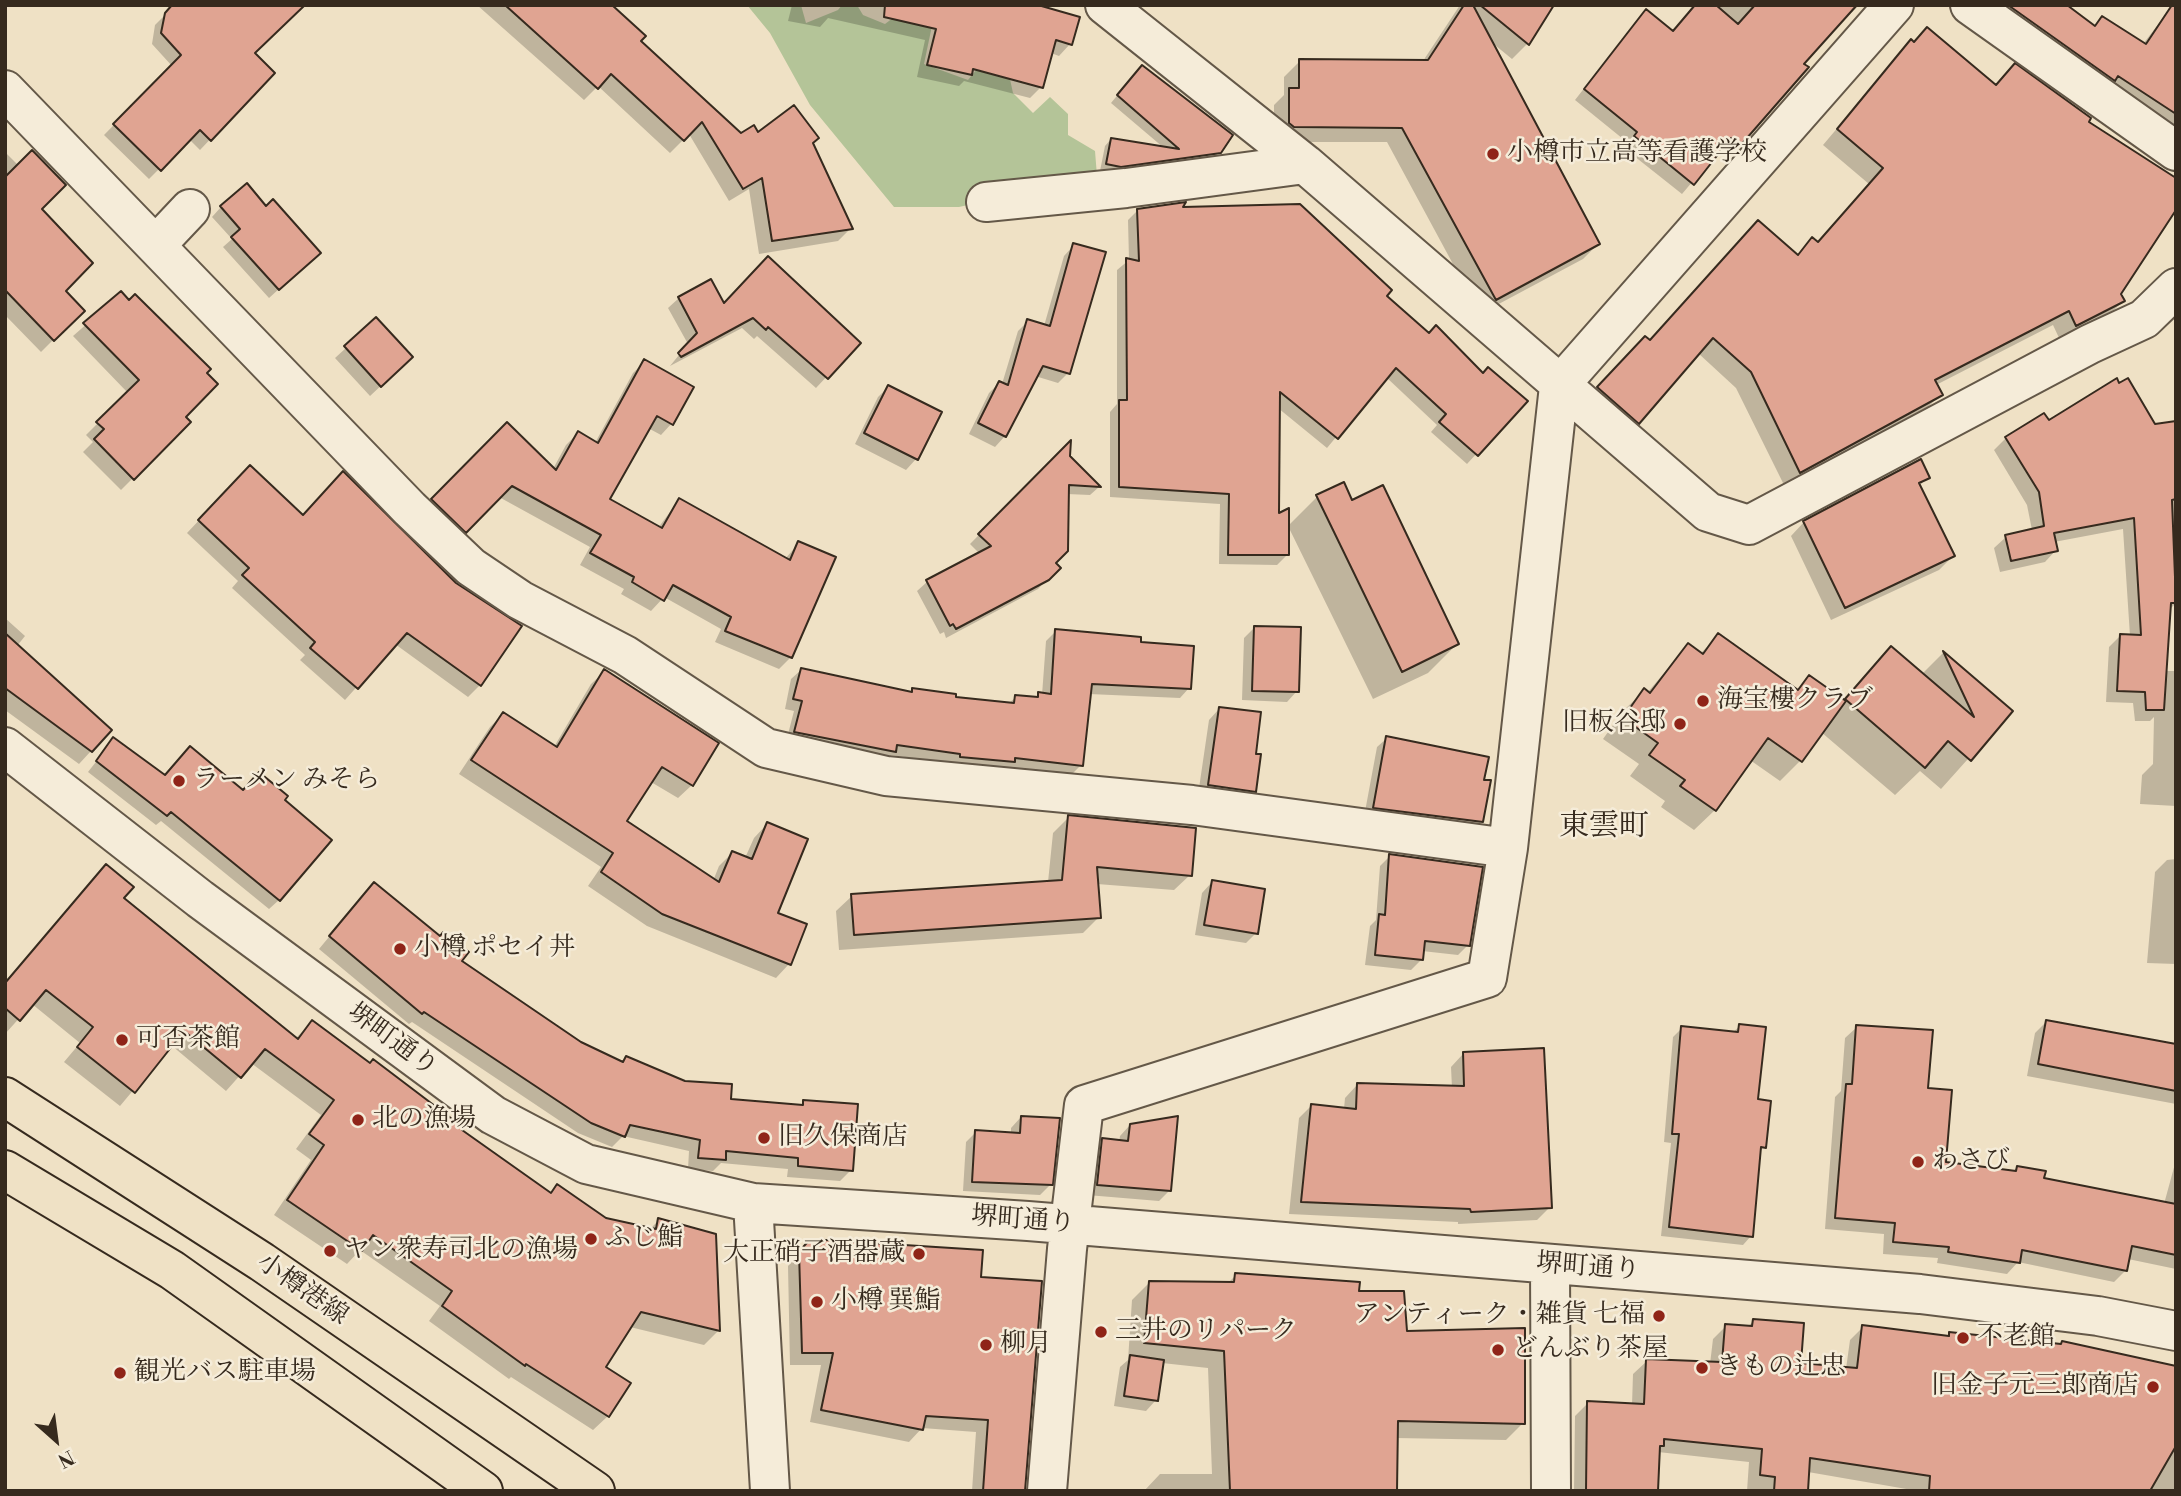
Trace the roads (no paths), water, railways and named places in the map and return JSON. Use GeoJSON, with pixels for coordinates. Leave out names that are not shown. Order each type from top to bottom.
{"type":"FeatureCollection","features":[{"type":"Feature","properties":{"kind":"main road","name":"小樽港線"},"geometry":{"type":"LineString","coordinates":[[5,1097],[262,1262],[595,1491]]}},
{"type":"Feature","properties":{"kind":"main road"},"geometry":{"type":"LineString","coordinates":[[5,1170],[172,1270],[483,1491]]}},
{"type":"Feature","properties":{"kind":"street"},"geometry":{"type":"LineString","coordinates":[[1105,5],[1306,164],[1559,386],[1638,449],[1708,512],[1749,526],[2090,344],[2144,319],[2176,288]]}},
{"type":"Feature","properties":{"kind":"street"},"geometry":{"type":"LineString","coordinates":[[1047,1491],[1070,1224],[1084,1105],[1486,978],[1508,848],[1559,386],[1894,5]]}},
{"type":"Feature","properties":{"kind":"street"},"geometry":{"type":"LineString","coordinates":[[1970,5],[2176,151]]}},
{"type":"Feature","properties":{"kind":"street"},"geometry":{"type":"LineString","coordinates":[[5,90],[157,244],[410,509],[471,567],[520,600],[625,655],[765,748],[886,776],[1192,805],[1508,848]]}},
{"type":"Feature","properties":{"kind":"street"},"geometry":{"type":"LineString","coordinates":[[986,202],[1125,188],[1306,164]]}},
{"type":"Feature","properties":{"kind":"street"},"geometry":{"type":"LineString","coordinates":[[157,244],[190,209]]}},
{"type":"Feature","properties":{"kind":"street","name":"堺町通り"},"geometry":{"type":"LineString","coordinates":[[5,747],[200,899],[493,1115],[586,1164],[753,1203],[1070,1224],[1550,1266],[1786,1282],[2003,1303],[2110,1318],[2176,1331]]}},
{"type":"Feature","properties":{"kind":"street"},"geometry":{"type":"LineString","coordinates":[[753,1203],[770,1491]]}},
{"type":"Feature","properties":{"kind":"street"},"geometry":{"type":"LineString","coordinates":[[1550,1266],[1551,1491]]}},
{"type":"Feature","properties":{"kind":"place","name":"小樽市立高等看護学校"},"geometry":{"type":"Point","coordinates":[1493,154]}},
{"type":"Feature","properties":{"kind":"place","name":"海宝樓クラブ"},"geometry":{"type":"Point","coordinates":[1703,701]}},
{"type":"Feature","properties":{"kind":"place","name":"旧板谷邸"},"geometry":{"type":"Point","coordinates":[1680,724]}},
{"type":"Feature","properties":{"kind":"place","name":"ラーメン みそら"},"geometry":{"type":"Point","coordinates":[179,781]}},
{"type":"Feature","properties":{"kind":"place","name":"小樽 ポセイ丼"},"geometry":{"type":"Point","coordinates":[400,949]}},
{"type":"Feature","properties":{"kind":"place","name":"可否茶館"},"geometry":{"type":"Point","coordinates":[122,1040]}},
{"type":"Feature","properties":{"kind":"place","name":"北の漁場"},"geometry":{"type":"Point","coordinates":[358,1120]}},
{"type":"Feature","properties":{"kind":"place","name":"旧久保商店"},"geometry":{"type":"Point","coordinates":[764,1138]}},
{"type":"Feature","properties":{"kind":"place","name":"わさび"},"geometry":{"type":"Point","coordinates":[1918,1162]}},
{"type":"Feature","properties":{"kind":"place","name":"ふじ鮨"},"geometry":{"type":"Point","coordinates":[591,1239]}},
{"type":"Feature","properties":{"kind":"place","name":"ヤン衆寿司北の漁場"},"geometry":{"type":"Point","coordinates":[330,1251]}},
{"type":"Feature","properties":{"kind":"place","name":"大正硝子酒器蔵"},"geometry":{"type":"Point","coordinates":[919,1254]}},
{"type":"Feature","properties":{"kind":"place","name":"小樽 巽鮨"},"geometry":{"type":"Point","coordinates":[817,1302]}},
{"type":"Feature","properties":{"kind":"place","name":"アンティーク・雑貨 七福"},"geometry":{"type":"Point","coordinates":[1659,1316]}},
{"type":"Feature","properties":{"kind":"place","name":"三井のリパーク"},"geometry":{"type":"Point","coordinates":[1101,1332]}},
{"type":"Feature","properties":{"kind":"place","name":"不老館"},"geometry":{"type":"Point","coordinates":[1963,1338]}},
{"type":"Feature","properties":{"kind":"place","name":"柳月"},"geometry":{"type":"Point","coordinates":[986,1345]}},
{"type":"Feature","properties":{"kind":"place","name":"どんぶり茶屋"},"geometry":{"type":"Point","coordinates":[1498,1350]}},
{"type":"Feature","properties":{"kind":"place","name":"きもの辻忠"},"geometry":{"type":"Point","coordinates":[1702,1368]}},
{"type":"Feature","properties":{"kind":"place","name":"観光バス駐車場"},"geometry":{"type":"Point","coordinates":[120,1373]}},
{"type":"Feature","properties":{"kind":"place","name":"旧金子元三郎商店"},"geometry":{"type":"Point","coordinates":[2153,1387]}},
{"type":"Feature","properties":{"kind":"district","name":"東雲町"},"geometry":{"type":"Point","coordinates":[1604,828]}}]}
